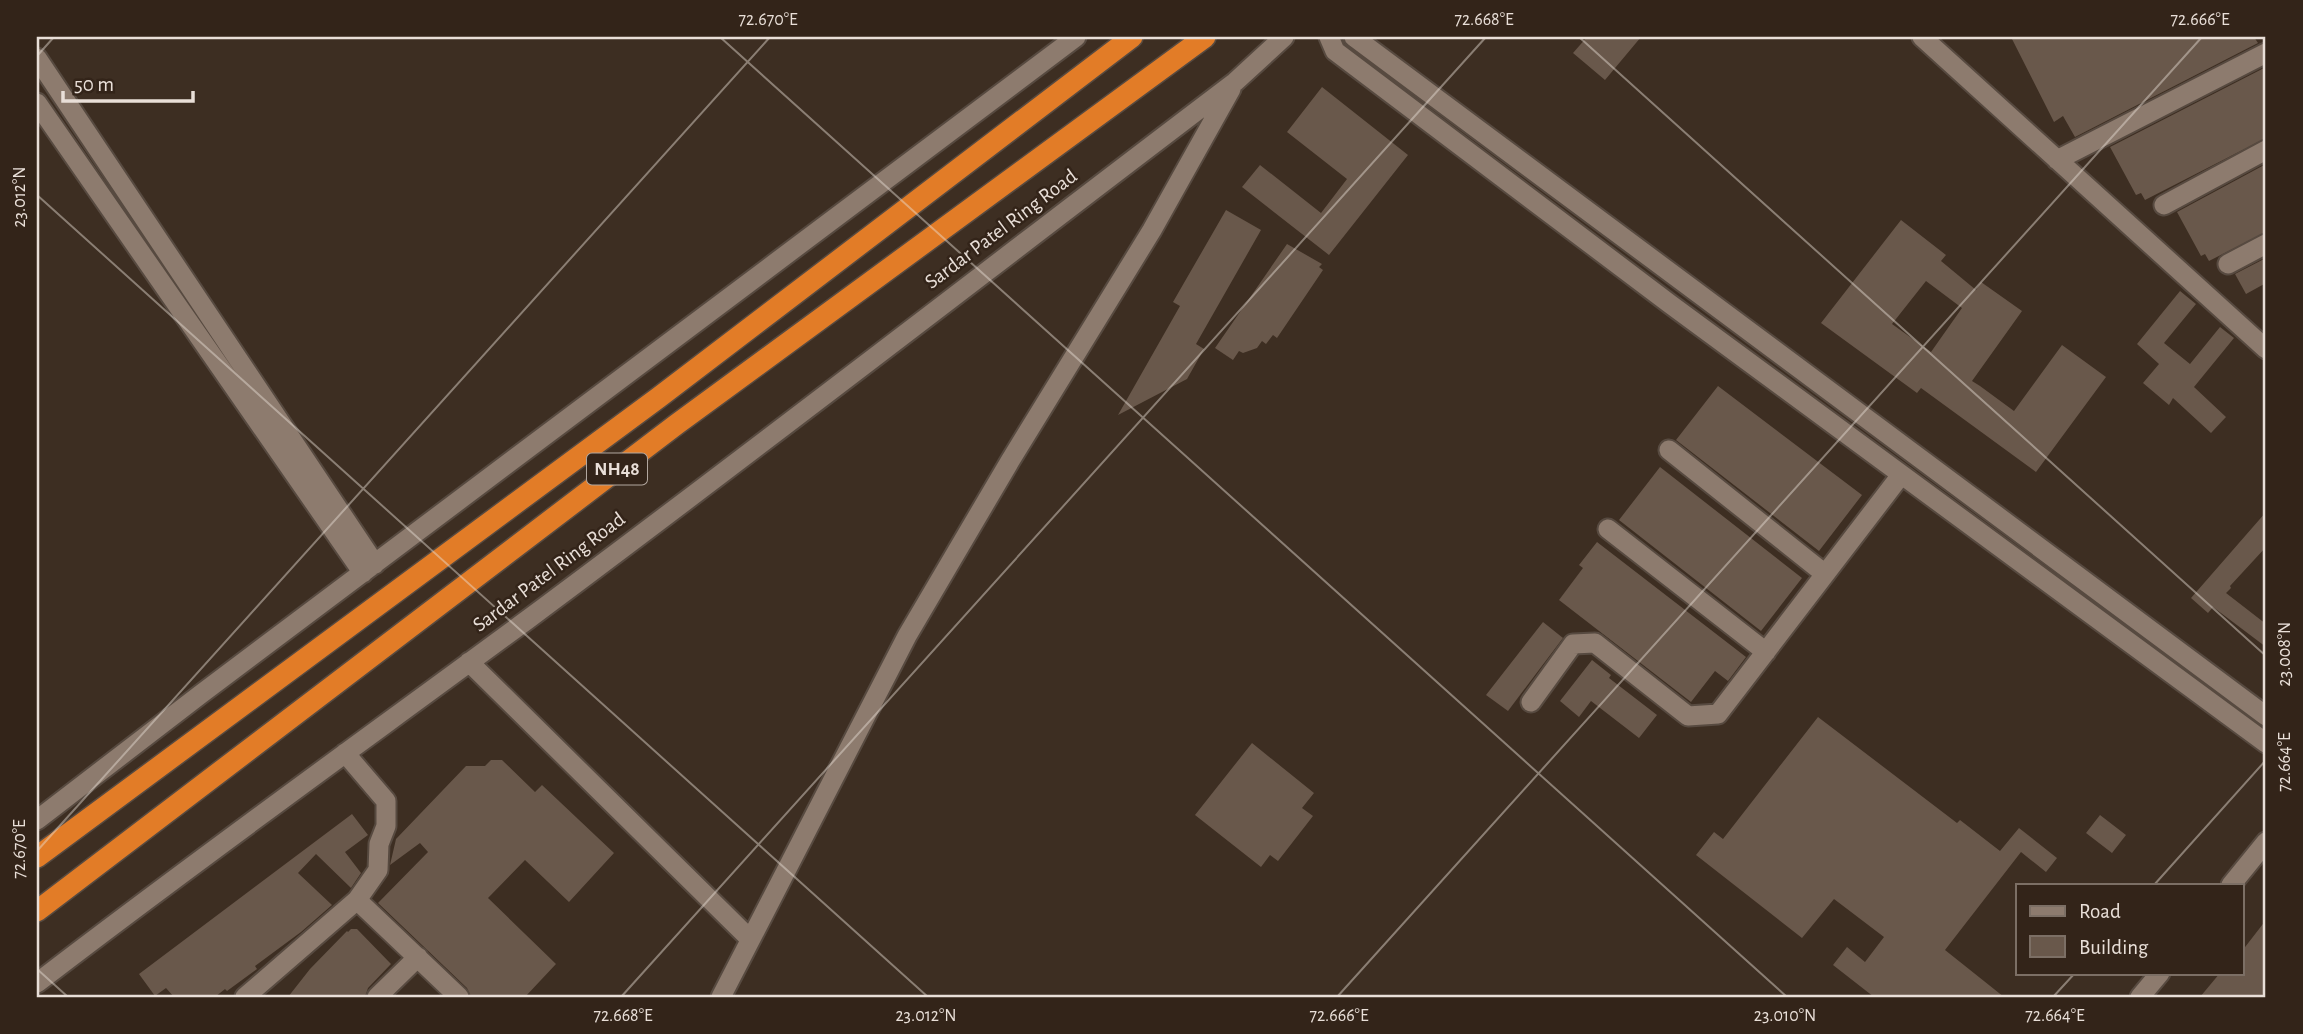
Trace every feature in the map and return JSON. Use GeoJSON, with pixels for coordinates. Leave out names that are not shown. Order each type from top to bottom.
{"type":"FeatureCollection","features":[{"type":"Feature","properties":{"kind":"highway","name":"NH48"},"geometry":{"type":"LineString","coordinates":[[37,857],[732,341],[1132,37]]}},
{"type":"Feature","properties":{"kind":"highway","name":"Sardar Patel Ring Road"},"geometry":{"type":"LineString","coordinates":[[37,911],[752,369],[1205,37]]}},
{"type":"Feature","properties":{"kind":"highway"},"geometry":{"type":"LineString","coordinates":[[732,341],[752,369]]}},
{"type":"Feature","properties":{"kind":"street"},"geometry":{"type":"LineString","coordinates":[[37,820],[1076,37]]}},
{"type":"Feature","properties":{"kind":"street","name":"Sardar Patel Ring Road"},"geometry":{"type":"LineString","coordinates":[[37,983],[162,887],[469,662],[774,433],[1234,82],[1284,37]]}},
{"type":"Feature","properties":{"kind":"street"},"geometry":{"type":"LineString","coordinates":[[1329,37],[1335,51],[1670,304],[2266,743]]}},
{"type":"Feature","properties":{"kind":"street"},"geometry":{"type":"LineString","coordinates":[[1354,37],[2266,716]]}},
{"type":"Feature","properties":{"kind":"street"},"geometry":{"type":"LineString","coordinates":[[1922,37],[2266,349]]}},
{"type":"Feature","properties":{"kind":"street"},"geometry":{"type":"LineString","coordinates":[[2057,160],[2266,53]]}},
{"type":"Feature","properties":{"kind":"street"},"geometry":{"type":"LineString","coordinates":[[37,58],[369,568]]}},
{"type":"Feature","properties":{"kind":"street"},"geometry":{"type":"LineString","coordinates":[[721,997],[907,636],[1010,461],[1152,230],[1234,82]]}},
{"type":"Feature","properties":{"kind":"street"},"geometry":{"type":"LineString","coordinates":[[37,103],[369,568]]}},
{"type":"Feature","properties":{"kind":"street"},"geometry":{"type":"LineString","coordinates":[[2164,205],[2266,150]]}},
{"type":"Feature","properties":{"kind":"street"},"geometry":{"type":"LineString","coordinates":[[2228,264],[2266,244]]}},
{"type":"Feature","properties":{"kind":"street"},"geometry":{"type":"LineString","coordinates":[[1870,452],[1884,431]]}},
{"type":"Feature","properties":{"kind":"street"},"geometry":{"type":"LineString","coordinates":[[1669,450],[1825,574]]}},
{"type":"Feature","properties":{"kind":"street"},"geometry":{"type":"LineString","coordinates":[[1531,702],[1573,643],[1595,643],[1688,716],[1718,714],[1901,475]]}},
{"type":"Feature","properties":{"kind":"street"},"geometry":{"type":"LineString","coordinates":[[1608,528],[1766,652]]}},
{"type":"Feature","properties":{"kind":"street"},"geometry":{"type":"LineString","coordinates":[[469,662],[750,939]]}},
{"type":"Feature","properties":{"kind":"street"},"geometry":{"type":"LineString","coordinates":[[245,997],[357,900],[378,870],[379,844],[386,826],[386,801],[345,753]]}},
{"type":"Feature","properties":{"kind":"street"},"geometry":{"type":"LineString","coordinates":[[2232,884],[2266,842]]}},
{"type":"Feature","properties":{"kind":"street"},"geometry":{"type":"LineString","coordinates":[[357,900],[459,997]]}},
{"type":"Feature","properties":{"kind":"street"},"geometry":{"type":"LineString","coordinates":[[377,997],[418,957]]}},
{"type":"Feature","properties":{"kind":"street"},"geometry":{"type":"LineString","coordinates":[[2140,997],[2159,974]]}},
{"type":"Feature","properties":{"kind":"building"},"geometry":{"type":"Polygon","coordinates":[[[1587,37],[1641,37],[1605,80],[1573,53],[1587,37]]]}},
{"type":"Feature","properties":{"kind":"building"},"geometry":{"type":"Polygon","coordinates":[[[2011,37],[2254,37],[2258,43],[2075,137],[2063,116],[2054,122],[2011,37]]]}},
{"type":"Feature","properties":{"kind":"building"},"geometry":{"type":"Polygon","coordinates":[[[2266,67],[2266,138],[2145,200],[2141,193],[2136,195],[2110,147],[2266,67]]]}},
{"type":"Feature","properties":{"kind":"building"},"geometry":{"type":"Polygon","coordinates":[[[1322,87],[1408,155],[1329,255],[1242,187],[1260,165],[1321,213],[1347,179],[1287,132],[1322,87]]]}},
{"type":"Feature","properties":{"kind":"building"},"geometry":{"type":"Polygon","coordinates":[[[2266,164],[2266,232],[2209,261],[2205,254],[2201,256],[2177,212],[2266,164]]]}},
{"type":"Feature","properties":{"kind":"building"},"geometry":{"type":"Polygon","coordinates":[[[1226,210],[1261,230],[1196,344],[1204,349],[1187,379],[1118,415],[1180,306],[1173,302],[1226,210]]]}},
{"type":"Feature","properties":{"kind":"building"},"geometry":{"type":"Polygon","coordinates":[[[1901,220],[1946,255],[1941,261],[1976,290],[1981,282],[2022,311],[1972,381],[2014,411],[2062,345],[2106,377],[2036,472],[1921,388],[1917,393],[1821,323],[1901,220]],[[1926,281],[1892,324],[1931,352],[1962,308],[1926,281]]]}},
{"type":"Feature","properties":{"kind":"building"},"geometry":{"type":"Polygon","coordinates":[[[1287,244],[1322,264],[1319,267],[1323,270],[1277,338],[1273,335],[1266,344],[1262,341],[1257,348],[1243,353],[1239,351],[1233,360],[1215,348],[1287,244]]]}},
{"type":"Feature","properties":{"kind":"building"},"geometry":{"type":"Polygon","coordinates":[[[2266,258],[2266,283],[2246,294],[2235,274],[2266,258]]]}},
{"type":"Feature","properties":{"kind":"building"},"geometry":{"type":"Polygon","coordinates":[[[2180,291],[2196,304],[2164,343],[2190,364],[2220,327],[2234,338],[2194,387],[2226,417],[2211,433],[2173,398],[2169,405],[2143,383],[2159,364],[2137,344],[2180,291]]]}},
{"type":"Feature","properties":{"kind":"building"},"geometry":{"type":"Polygon","coordinates":[[[1718,386],[1862,495],[1819,551],[1676,440],[1718,386]]]}},
{"type":"Feature","properties":{"kind":"building"},"geometry":{"type":"Polygon","coordinates":[[[1660,467],[1802,578],[1761,631],[1619,520],[1660,467]]]}},
{"type":"Feature","properties":{"kind":"building"},"geometry":{"type":"Polygon","coordinates":[[[2266,512],[2266,547],[2226,593],[2266,624],[2266,647],[2213,607],[2208,613],[2191,598],[2266,512]]]}},
{"type":"Feature","properties":{"kind":"building"},"geometry":{"type":"Polygon","coordinates":[[[1597,542],[1746,657],[1728,681],[1715,671],[1691,702],[1559,600],[1583,568],[1579,565],[1597,542]]]}},
{"type":"Feature","properties":{"kind":"building"},"geometry":{"type":"Polygon","coordinates":[[[1543,622],[1563,638],[1508,711],[1486,695],[1543,622]]]}},
{"type":"Feature","properties":{"kind":"building"},"geometry":{"type":"Polygon","coordinates":[[[1592,660],[1611,675],[1609,678],[1657,715],[1639,738],[1591,701],[1579,717],[1560,701],[1592,660]]]}},
{"type":"Feature","properties":{"kind":"building"},"geometry":{"type":"Polygon","coordinates":[[[1818,717],[1957,823],[1960,820],[2000,851],[2019,828],[2057,858],[2046,872],[2021,852],[1945,950],[2004,997],[1874,997],[1833,965],[1847,947],[1865,962],[1884,937],[1834,899],[1802,938],[1696,855],[1714,832],[1723,839],[1818,717]]]}},
{"type":"Feature","properties":{"kind":"building"},"geometry":{"type":"Polygon","coordinates":[[[1252,743],[1314,793],[1302,808],[1313,816],[1278,861],[1270,855],[1261,867],[1195,815],[1252,743]]]}},
{"type":"Feature","properties":{"kind":"building"},"geometry":{"type":"Polygon","coordinates":[[[491,760],[502,760],[535,792],[542,785],[614,853],[569,902],[525,860],[488,898],[556,964],[525,997],[471,997],[467,988],[378,903],[428,852],[420,843],[390,865],[396,839],[466,766],[485,766],[491,760]]]}},
{"type":"Feature","properties":{"kind":"building"},"geometry":{"type":"Polygon","coordinates":[[[352,814],[368,835],[345,852],[361,873],[351,888],[316,854],[298,873],[332,905],[227,991],[225,989],[215,997],[174,997],[166,988],[155,996],[139,974],[352,814]]]}},
{"type":"Feature","properties":{"kind":"building"},"geometry":{"type":"Polygon","coordinates":[[[2100,815],[2126,835],[2112,853],[2086,833],[2100,815]]]}},
{"type":"Feature","properties":{"kind":"building"},"geometry":{"type":"Polygon","coordinates":[[[2266,920],[2266,991],[2261,997],[2200,997],[2219,974],[2244,974],[2244,948],[2266,920]]]}},
{"type":"Feature","properties":{"kind":"building"},"geometry":{"type":"Polygon","coordinates":[[[351,929],[357,929],[391,964],[368,988],[365,997],[288,997],[310,969],[351,929]]]}}]}
